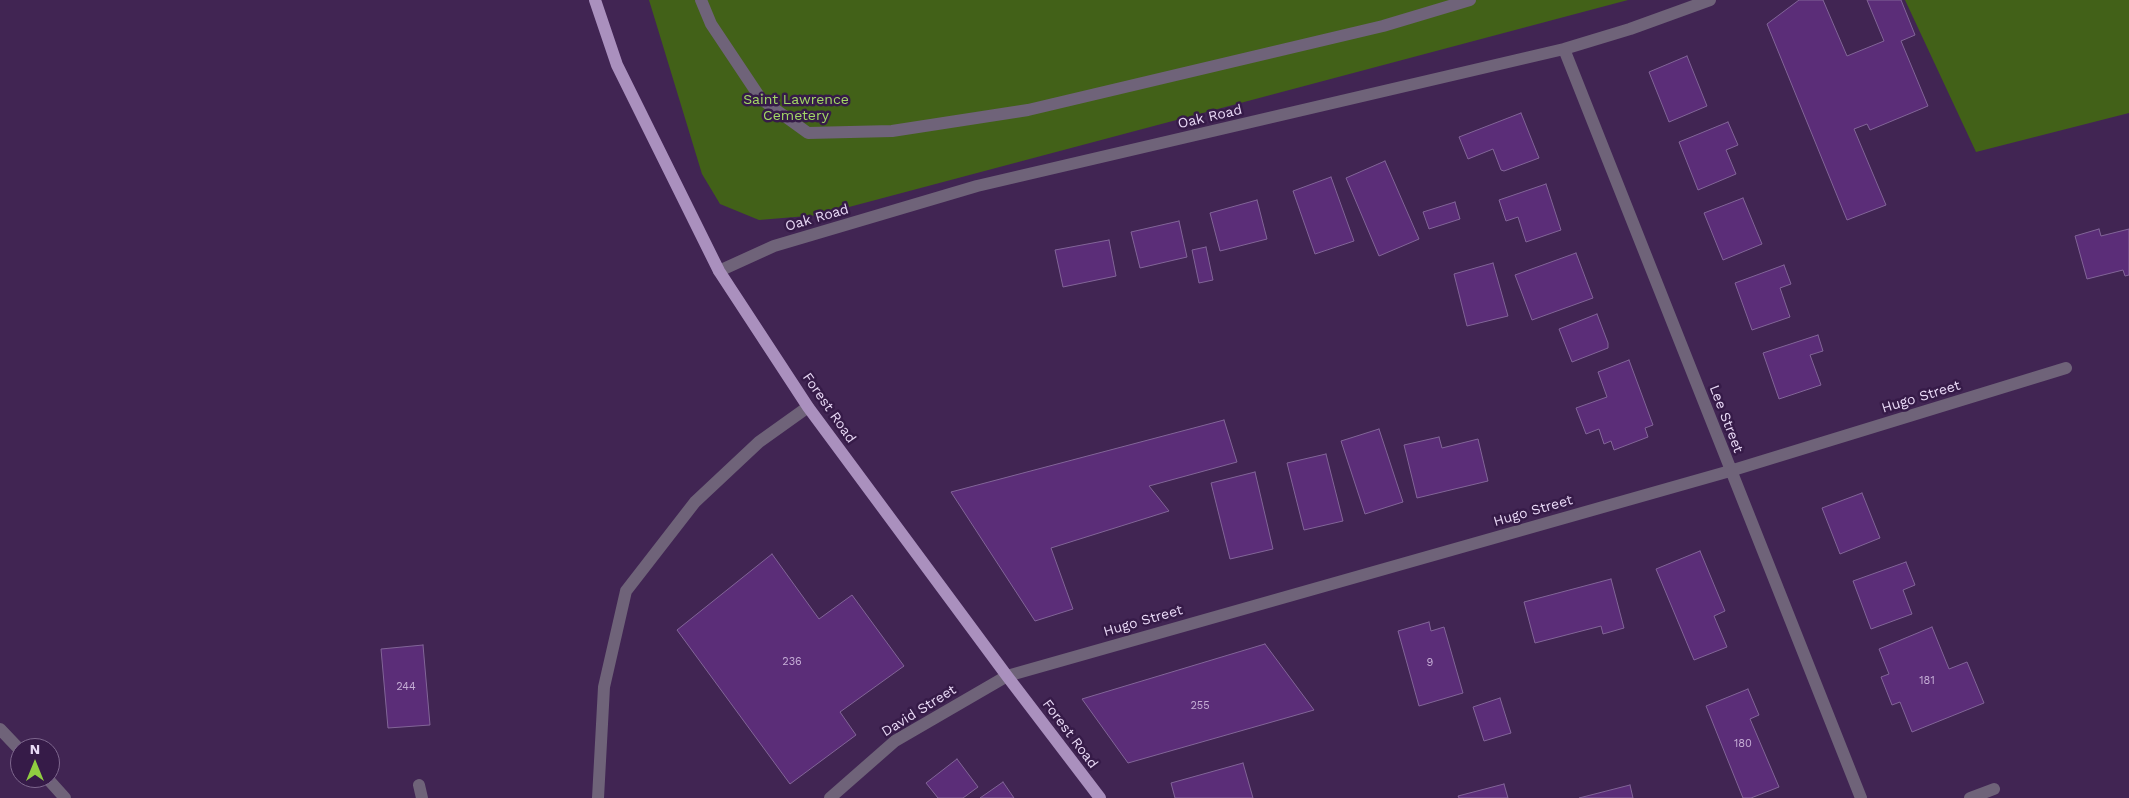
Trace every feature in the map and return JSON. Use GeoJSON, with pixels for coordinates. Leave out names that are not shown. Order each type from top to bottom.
{"type":"FeatureCollection","features":[{"type":"Feature","properties":{"kind":"main road","name":"Forest Road"},"geometry":{"type":"LineString","coordinates":[[595,0],[617,66],[719,271],[808,407],[1006,676],[1100,798]]}},
{"type":"Feature","properties":{"kind":"street"},"geometry":{"type":"LineString","coordinates":[[701,0],[711,24],[761,99],[808,133],[892,131],[1028,110],[1383,26],[1470,0]]}},
{"type":"Feature","properties":{"kind":"street","name":"Oak Road"},"geometry":{"type":"LineString","coordinates":[[719,271],[774,246],[977,186],[1564,49],[1630,29],[1710,0]]}},
{"type":"Feature","properties":{"kind":"street","name":"Lee Street"},"geometry":{"type":"LineString","coordinates":[[1564,49],[1861,798]]}},
{"type":"Feature","properties":{"kind":"street","name":"Hugo Street"},"geometry":{"type":"LineString","coordinates":[[1006,676],[1730,471],[2066,368]]}},
{"type":"Feature","properties":{"kind":"street"},"geometry":{"type":"LineString","coordinates":[[598,798],[604,687],[626,591],[695,502],[759,442],[808,407]]}},
{"type":"Feature","properties":{"kind":"street","name":"David Street"},"geometry":{"type":"LineString","coordinates":[[830,798],[894,741],[1006,676]]}},
{"type":"Feature","properties":{"kind":"street"},"geometry":{"type":"LineString","coordinates":[[0,729],[10,740]]}},
{"type":"Feature","properties":{"kind":"street"},"geometry":{"type":"LineString","coordinates":[[56,788],[65,798]]}},
{"type":"Feature","properties":{"kind":"street"},"geometry":{"type":"LineString","coordinates":[[1970,798],[1994,790]]}},
{"type":"Feature","properties":{"kind":"green space","name":"Saint Lawrence Cemetery"},"geometry":{"type":"Polygon","coordinates":[[[649,0],[1628,0],[819,215],[759,220],[720,204],[702,174],[649,0]]]}},
{"type":"Feature","properties":{"kind":"green space"},"geometry":{"type":"Polygon","coordinates":[[[1905,0],[2129,0],[2129,113],[1976,152],[1905,0]]]}},
{"type":"Feature","properties":{"kind":"building"},"geometry":{"type":"Polygon","coordinates":[[[1799,0],[1823,0],[1847,56],[1884,41],[1867,0],[1901,0],[1915,35],[1901,41],[1928,106],[1870,130],[1867,124],[1854,129],[1886,205],[1847,220],[1767,24],[1799,0]]]}},
{"type":"Feature","properties":{"kind":"building"},"geometry":{"type":"Polygon","coordinates":[[[1687,56],[1707,106],[1669,122],[1649,72],[1687,56]]]}},
{"type":"Feature","properties":{"kind":"building"},"geometry":{"type":"Polygon","coordinates":[[[1521,113],[1539,158],[1504,171],[1501,170],[1493,149],[1468,159],[1459,137],[1521,113]]]}},
{"type":"Feature","properties":{"kind":"building"},"geometry":{"type":"Polygon","coordinates":[[[1728,122],[1738,145],[1726,150],[1736,174],[1698,190],[1679,142],[1728,122]]]}},
{"type":"Feature","properties":{"kind":"building"},"geometry":{"type":"Polygon","coordinates":[[[1385,161],[1419,239],[1379,256],[1346,178],[1385,161]]]}},
{"type":"Feature","properties":{"kind":"building"},"geometry":{"type":"Polygon","coordinates":[[[1331,177],[1354,241],[1315,254],[1293,191],[1331,177]]]}},
{"type":"Feature","properties":{"kind":"building"},"geometry":{"type":"Polygon","coordinates":[[[1546,184],[1561,230],[1526,242],[1518,217],[1506,221],[1499,200],[1546,184]]]}},
{"type":"Feature","properties":{"kind":"building"},"geometry":{"type":"Polygon","coordinates":[[[1743,198],[1762,244],[1723,260],[1704,213],[1743,198]]]}},
{"type":"Feature","properties":{"kind":"building"},"geometry":{"type":"Polygon","coordinates":[[[1257,200],[1267,239],[1220,251],[1210,213],[1257,200]]]}},
{"type":"Feature","properties":{"kind":"building"},"geometry":{"type":"Polygon","coordinates":[[[1455,202],[1460,219],[1429,229],[1423,212],[1455,202]]]}},
{"type":"Feature","properties":{"kind":"building"},"geometry":{"type":"Polygon","coordinates":[[[1179,221],[1187,257],[1140,268],[1131,232],[1179,221]]]}},
{"type":"Feature","properties":{"kind":"building"},"geometry":{"type":"Polygon","coordinates":[[[2099,229],[2101,236],[2129,229],[2129,275],[2125,276],[2123,270],[2087,279],[2075,236],[2099,229]]]}},
{"type":"Feature","properties":{"kind":"building"},"geometry":{"type":"Polygon","coordinates":[[[1109,240],[1116,276],[1063,287],[1055,250],[1109,240]]]}},
{"type":"Feature","properties":{"kind":"building"},"geometry":{"type":"Polygon","coordinates":[[[1206,247],[1213,280],[1199,283],[1192,250],[1206,247]]]}},
{"type":"Feature","properties":{"kind":"building"},"geometry":{"type":"Polygon","coordinates":[[[1576,253],[1593,298],[1532,320],[1515,275],[1576,253]]]}},
{"type":"Feature","properties":{"kind":"building"},"geometry":{"type":"Polygon","coordinates":[[[1493,263],[1508,316],[1467,326],[1454,274],[1493,263]]]}},
{"type":"Feature","properties":{"kind":"building"},"geometry":{"type":"Polygon","coordinates":[[[1784,265],[1791,284],[1780,288],[1790,317],[1752,330],[1735,283],[1784,265]]]}},
{"type":"Feature","properties":{"kind":"building"},"geometry":{"type":"Polygon","coordinates":[[[1597,314],[1608,343],[1608,348],[1572,362],[1559,329],[1597,314]]]}},
{"type":"Feature","properties":{"kind":"building"},"geometry":{"type":"Polygon","coordinates":[[[1818,335],[1823,351],[1810,355],[1821,385],[1779,399],[1763,353],[1818,335]]]}},
{"type":"Feature","properties":{"kind":"building"},"geometry":{"type":"Polygon","coordinates":[[[1629,360],[1653,425],[1645,428],[1648,437],[1614,450],[1611,441],[1604,444],[1599,429],[1586,434],[1576,408],[1607,397],[1598,372],[1629,360]]]}},
{"type":"Feature","properties":{"kind":"building"},"geometry":{"type":"Polygon","coordinates":[[[1224,420],[1237,462],[1149,486],[1169,511],[1051,548],[1073,609],[1035,621],[951,492],[1224,420]]]}},
{"type":"Feature","properties":{"kind":"building"},"geometry":{"type":"Polygon","coordinates":[[[1379,429],[1403,502],[1365,514],[1341,441],[1379,429]]]}},
{"type":"Feature","properties":{"kind":"building"},"geometry":{"type":"Polygon","coordinates":[[[1439,437],[1442,448],[1478,439],[1488,481],[1417,498],[1404,445],[1439,437]]]}},
{"type":"Feature","properties":{"kind":"building"},"geometry":{"type":"Polygon","coordinates":[[[1326,454],[1343,521],[1304,530],[1287,463],[1326,454]]]}},
{"type":"Feature","properties":{"kind":"building"},"geometry":{"type":"Polygon","coordinates":[[[1255,472],[1273,549],[1230,559],[1211,483],[1255,472]]]}},
{"type":"Feature","properties":{"kind":"building"},"geometry":{"type":"Polygon","coordinates":[[[1862,493],[1880,538],[1840,554],[1822,508],[1862,493]]]}},
{"type":"Feature","properties":{"kind":"building"},"geometry":{"type":"Polygon","coordinates":[[[1700,551],[1725,611],[1714,616],[1727,647],[1694,660],[1656,569],[1700,551]]]}},
{"type":"Feature","properties":{"kind":"building"},"geometry":{"type":"Polygon","coordinates":[[[772,554],[819,619],[852,595],[904,666],[840,712],[856,735],[790,784],[677,630],[772,554]]]}},
{"type":"Feature","properties":{"kind":"building"},"geometry":{"type":"Polygon","coordinates":[[[1906,562],[1915,585],[1903,590],[1912,614],[1871,629],[1853,581],[1906,562]]]}},
{"type":"Feature","properties":{"kind":"building"},"geometry":{"type":"Polygon","coordinates":[[[1611,579],[1624,628],[1603,634],[1601,626],[1535,643],[1524,602],[1611,579]]]}},
{"type":"Feature","properties":{"kind":"building"},"geometry":{"type":"Polygon","coordinates":[[[1429,622],[1431,631],[1444,627],[1463,693],[1419,706],[1398,631],[1429,622]]]}},
{"type":"Feature","properties":{"kind":"building"},"geometry":{"type":"Polygon","coordinates":[[[1932,627],[1949,669],[1967,662],[1984,703],[1912,732],[1900,702],[1892,705],[1881,677],[1889,674],[1879,649],[1932,627]]]}},
{"type":"Feature","properties":{"kind":"building"},"geometry":{"type":"Polygon","coordinates":[[[1265,644],[1314,710],[1128,763],[1082,699],[1265,644]]]}},
{"type":"Feature","properties":{"kind":"building"},"geometry":{"type":"Polygon","coordinates":[[[423,645],[430,725],[388,728],[381,649],[423,645]]]}},
{"type":"Feature","properties":{"kind":"building"},"geometry":{"type":"Polygon","coordinates":[[[1748,689],[1759,715],[1750,719],[1779,787],[1751,798],[1743,798],[1706,706],[1748,689]]]}},
{"type":"Feature","properties":{"kind":"building"},"geometry":{"type":"Polygon","coordinates":[[[1500,698],[1511,733],[1484,741],[1473,707],[1500,698]]]}},
{"type":"Feature","properties":{"kind":"building"},"geometry":{"type":"Polygon","coordinates":[[[957,759],[978,787],[963,798],[938,798],[926,783],[957,759]]]}},
{"type":"Feature","properties":{"kind":"building"},"geometry":{"type":"Polygon","coordinates":[[[1243,763],[1253,798],[1175,798],[1171,783],[1243,763]]]}},
{"type":"Feature","properties":{"kind":"building"},"geometry":{"type":"Polygon","coordinates":[[[1003,782],[1014,798],[980,798],[1003,782]]]}},
{"type":"Feature","properties":{"kind":"building"},"geometry":{"type":"Polygon","coordinates":[[[1504,784],[1508,798],[1459,798],[1458,796],[1504,784]]]}},
{"type":"Feature","properties":{"kind":"building"},"geometry":{"type":"Polygon","coordinates":[[[1630,785],[1633,798],[1579,798],[1630,785]]]}}]}
